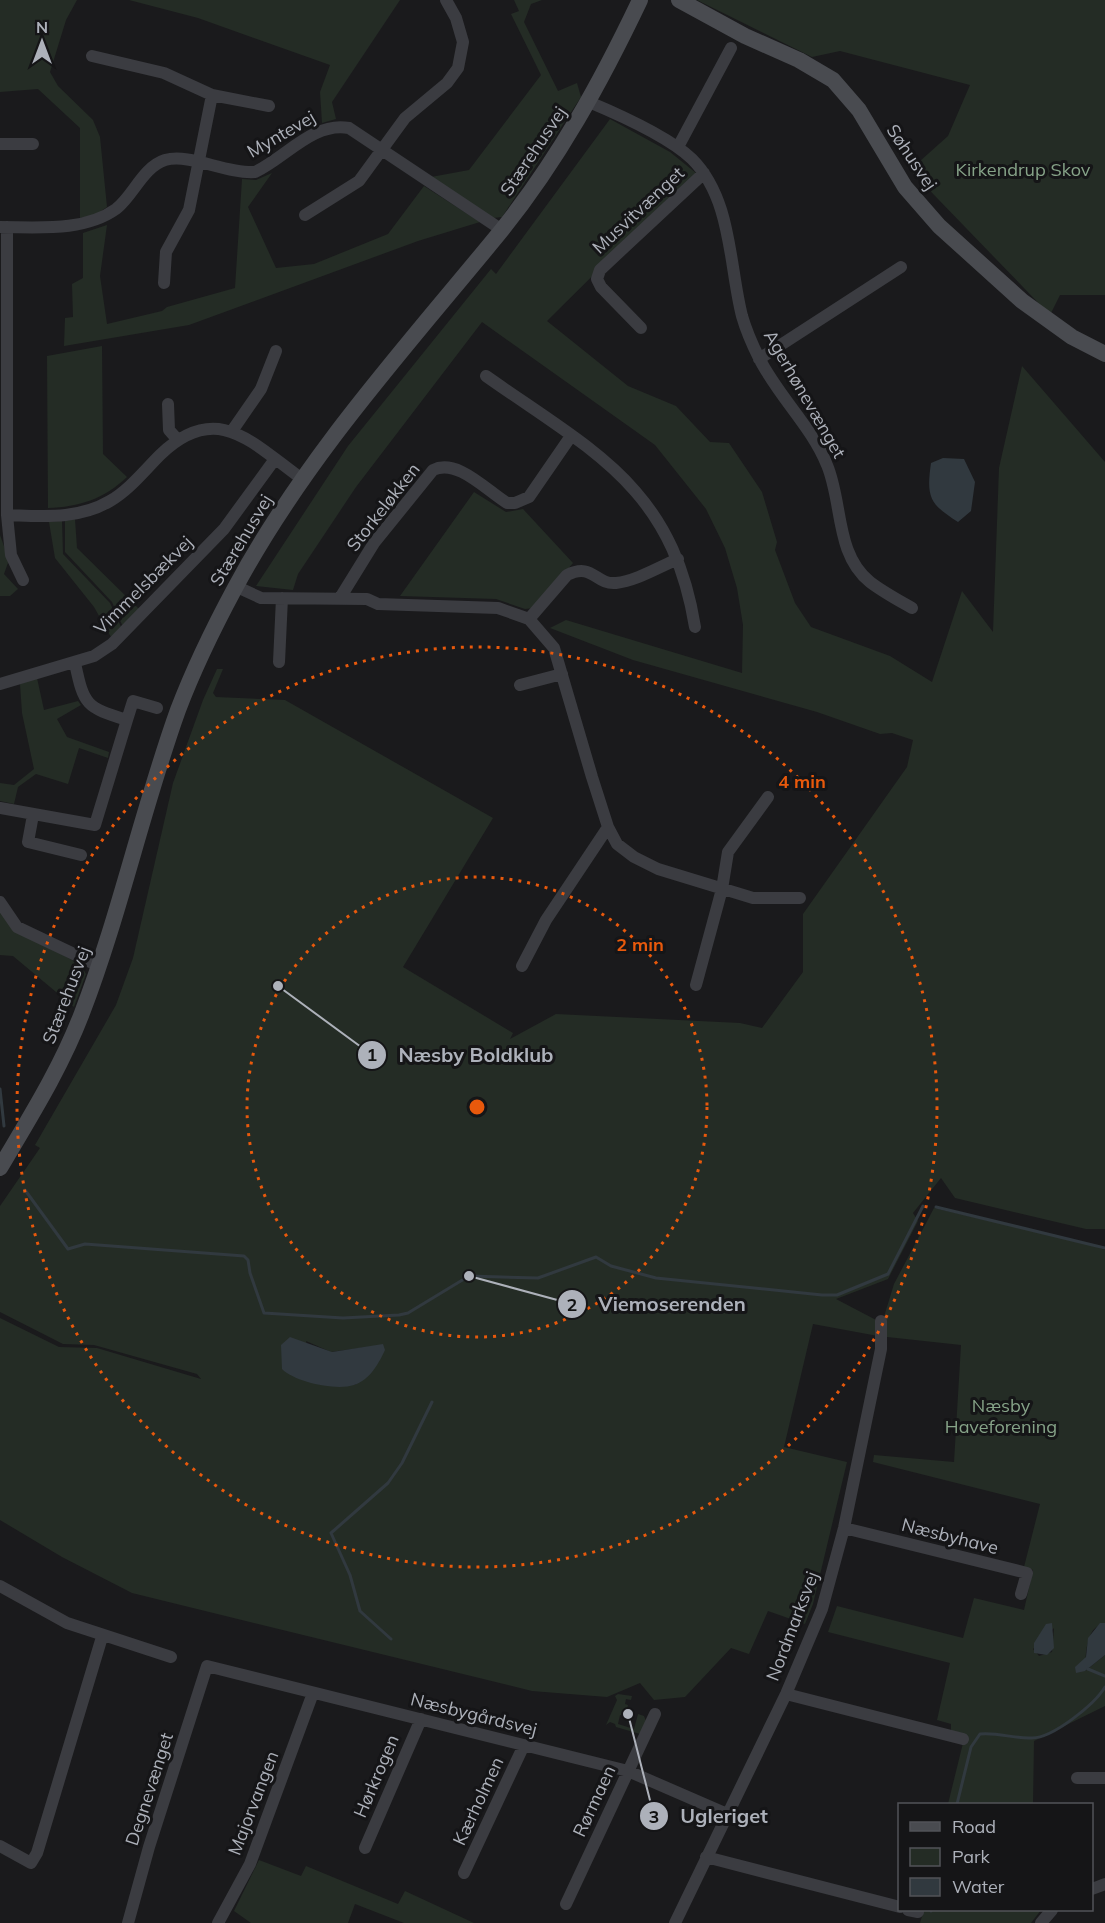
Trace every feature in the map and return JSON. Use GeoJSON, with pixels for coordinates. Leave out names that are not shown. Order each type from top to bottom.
{"type":"FeatureCollection","features":[{"type":"Feature","properties":{"kind":"street"},"geometry":{"type":"LineString","coordinates":[[305,215],[359,181],[405,118],[447,83],[458,68],[463,42],[456,18],[446,0]]}},
{"type":"Feature","properties":{"kind":"street","name":"Stærehusvej"},"geometry":{"type":"LineString","coordinates":[[0,1168],[45,1092],[69,1045],[99,966],[179,708],[208,639],[236,586],[302,479],[417,330],[502,230],[563,144],[589,102],[640,0]]}},
{"type":"Feature","properties":{"kind":"street","name":"Søhusvej"},"geometry":{"type":"LineString","coordinates":[[679,0],[745,36],[799,60],[833,80],[859,110],[905,187],[939,226],[1022,301],[1067,333],[1105,354]]}},
{"type":"Feature","properties":{"kind":"street"},"geometry":{"type":"LineString","coordinates":[[678,147],[731,48]]}},
{"type":"Feature","properties":{"kind":"street"},"geometry":{"type":"LineString","coordinates":[[92,56],[164,74],[212,95],[269,106]]}},
{"type":"Feature","properties":{"kind":"street"},"geometry":{"type":"LineString","coordinates":[[164,283],[166,252],[189,210],[212,95]]}},
{"type":"Feature","properties":{"kind":"street","name":"Agerhønevænget"},"geometry":{"type":"LineString","coordinates":[[589,102],[678,147],[704,173],[722,213],[742,318],[759,359],[825,459],[835,484],[847,550],[856,568],[869,582],[912,608]]}},
{"type":"Feature","properties":{"kind":"street","name":"Myntevej"},"geometry":{"type":"LineString","coordinates":[[3,227],[80,225],[95,220],[117,208],[150,170],[162,161],[176,159],[242,173],[255,172],[323,129],[338,125],[349,128],[502,230]]}},
{"type":"Feature","properties":{"kind":"street"},"geometry":{"type":"LineString","coordinates":[[0,144],[33,144]]}},
{"type":"Feature","properties":{"kind":"street","name":"Musvitvænget"},"geometry":{"type":"LineString","coordinates":[[641,328],[601,287],[597,279],[600,270],[704,173]]}},
{"type":"Feature","properties":{"kind":"street"},"geometry":{"type":"LineString","coordinates":[[3,227],[6,515],[11,555],[23,580]]}},
{"type":"Feature","properties":{"kind":"street"},"geometry":{"type":"LineString","coordinates":[[759,359],[901,267]]}},
{"type":"Feature","properties":{"kind":"street"},"geometry":{"type":"LineString","coordinates":[[232,431],[261,389],[276,351]]}},
{"type":"Feature","properties":{"kind":"street"},"geometry":{"type":"LineString","coordinates":[[486,376],[571,436],[625,478],[657,520],[678,559],[695,627]]}},
{"type":"Feature","properties":{"kind":"street"},"geometry":{"type":"LineString","coordinates":[[168,404],[170,430],[177,439]]}},
{"type":"Feature","properties":{"kind":"street"},"geometry":{"type":"LineString","coordinates":[[6,515],[63,516],[78,514],[109,502],[124,491],[177,439],[200,430],[232,431],[302,479]]}},
{"type":"Feature","properties":{"kind":"street","name":"Storkeløkken"},"geometry":{"type":"LineString","coordinates":[[340,598],[374,543],[433,470],[440,466],[453,467],[507,503],[515,503],[529,497],[571,436]]}},
{"type":"Feature","properties":{"kind":"street","name":"Vimmelsbækvej"},"geometry":{"type":"LineString","coordinates":[[0,684],[94,656],[124,631],[224,529],[275,459]]}},
{"type":"Feature","properties":{"kind":"street"},"geometry":{"type":"LineString","coordinates":[[529,619],[567,575],[574,571],[590,571],[602,580],[615,583],[678,559]]}},
{"type":"Feature","properties":{"kind":"street"},"geometry":{"type":"LineString","coordinates":[[236,586],[261,598],[367,599],[378,604],[498,608],[529,619],[554,648],[608,827],[617,844],[634,857],[658,869],[722,889],[753,898],[800,898]]}},
{"type":"Feature","properties":{"kind":"street"},"geometry":{"type":"LineString","coordinates":[[279,662],[282,598]]}},
{"type":"Feature","properties":{"kind":"street"},"geometry":{"type":"LineString","coordinates":[[75,663],[81,691],[93,709],[127,720]]}},
{"type":"Feature","properties":{"kind":"street"},"geometry":{"type":"LineString","coordinates":[[520,685],[562,674]]}},
{"type":"Feature","properties":{"kind":"street"},"geometry":{"type":"LineString","coordinates":[[0,808],[95,825],[134,701],[157,708]]}},
{"type":"Feature","properties":{"kind":"street"},"geometry":{"type":"LineString","coordinates":[[696,985],[722,889],[728,852],[768,797]]}},
{"type":"Feature","properties":{"kind":"street"},"geometry":{"type":"LineString","coordinates":[[33,814],[28,842],[81,855]]}},
{"type":"Feature","properties":{"kind":"street"},"geometry":{"type":"LineString","coordinates":[[522,966],[546,920],[608,827]]}},
{"type":"Feature","properties":{"kind":"street"},"geometry":{"type":"LineString","coordinates":[[0,902],[17,927],[99,966]]}},
{"type":"Feature","properties":{"kind":"street","name":"Nordmarksvej"},"geometry":{"type":"LineString","coordinates":[[675,1923],[786,1694],[822,1609],[844,1528],[881,1349],[881,1322]]}},
{"type":"Feature","properties":{"kind":"street","name":"Næsbyhave"},"geometry":{"type":"LineString","coordinates":[[844,1528],[1027,1573],[1022,1594]]}},
{"type":"Feature","properties":{"kind":"street"},"geometry":{"type":"LineString","coordinates":[[0,1586],[59,1619],[102,1636],[171,1657]]}},
{"type":"Feature","properties":{"kind":"street"},"geometry":{"type":"LineString","coordinates":[[0,1845],[31,1863],[37,1853],[102,1636]]}},
{"type":"Feature","properties":{"kind":"street","name":"Næsbygårdsvej"},"geometry":{"type":"LineString","coordinates":[[207,1666],[628,1771],[727,1814]]}},
{"type":"Feature","properties":{"kind":"street","name":"Degnevænget"},"geometry":{"type":"LineString","coordinates":[[128,1923],[143,1867],[207,1666]]}},
{"type":"Feature","properties":{"kind":"street","name":"Majorvangen"},"geometry":{"type":"LineString","coordinates":[[218,1923],[250,1864],[313,1693]]}},
{"type":"Feature","properties":{"kind":"street"},"geometry":{"type":"LineString","coordinates":[[786,1694],[963,1739]]}},
{"type":"Feature","properties":{"kind":"street","name":"Rørmaen"},"geometry":{"type":"LineString","coordinates":[[566,1904],[655,1714]]}},
{"type":"Feature","properties":{"kind":"street","name":"Hørkrogen"},"geometry":{"type":"LineString","coordinates":[[365,1848],[420,1719]]}},
{"type":"Feature","properties":{"kind":"street","name":"Kærholmen"},"geometry":{"type":"LineString","coordinates":[[464,1873],[524,1745]]}},
{"type":"Feature","properties":{"kind":"street"},"geometry":{"type":"LineString","coordinates":[[1077,1778],[1105,1778]]}},
{"type":"Feature","properties":{"kind":"street"},"geometry":{"type":"LineString","coordinates":[[706,1857],[898,1906]]}},
{"type":"Feature","properties":{"kind":"street"},"geometry":{"type":"LineString","coordinates":[[1041,1923],[1052,1911]]}},
{"type":"Feature","properties":{"kind":"green space"},"geometry":{"type":"Polygon","coordinates":[[[0,0],[77,0],[66,20],[50,72],[58,86],[93,120],[100,137],[107,207],[95,215],[80,218],[80,128],[38,89],[0,92],[0,0]]]}},
{"type":"Feature","properties":{"kind":"green space"},"geometry":{"type":"Polygon","coordinates":[[[129,0],[400,0],[332,102],[336,119],[322,123],[320,92],[330,65],[198,18],[129,0]]]}},
{"type":"Feature","properties":{"kind":"green space"},"geometry":{"type":"Polygon","coordinates":[[[514,0],[542,0],[531,4],[524,22],[558,91],[577,83],[581,97],[502,217],[493,218],[431,177],[469,170],[541,75],[511,14],[519,11],[514,0]]]}},
{"type":"Feature","properties":{"kind":"green space","name":"Kirkendrup Skov"},"geometry":{"type":"Polygon","coordinates":[[[697,0],[1105,0],[1105,295],[1060,295],[1050,315],[910,170],[948,136],[970,85],[840,51],[812,57],[697,0]]]}},
{"type":"Feature","properties":{"kind":"green space","name":"Næsby Haveforening"},"geometry":{"type":"Polygon","coordinates":[[[610,119],[670,152],[696,173],[547,321],[628,386],[676,406],[710,442],[729,443],[762,492],[777,542],[775,550],[795,603],[811,627],[890,656],[932,682],[962,591],[993,632],[999,468],[1022,366],[1105,462],[1105,1229],[1086,1229],[955,1198],[941,1178],[913,1213],[918,1221],[888,1279],[836,1299],[878,1321],[879,1333],[894,1284],[934,1208],[1085,1243],[1105,1250],[1105,1623],[1098,1626],[1090,1635],[1086,1649],[1085,1671],[1105,1655],[1105,1706],[1034,1741],[1033,1803],[948,1803],[963,1743],[951,1731],[951,1724],[937,1720],[950,1663],[828,1632],[837,1606],[963,1638],[974,1598],[1024,1610],[1033,1570],[1024,1567],[1040,1504],[873,1462],[874,1455],[954,1462],[961,1345],[878,1336],[813,1324],[784,1447],[847,1462],[813,1604],[805,1624],[768,1611],[749,1654],[731,1648],[685,1697],[654,1700],[640,1683],[607,1697],[532,1691],[132,1593],[62,1557],[0,1520],[0,1318],[59,1347],[97,1348],[201,1379],[197,1374],[94,1345],[63,1344],[0,1312],[0,1206],[40,1148],[35,1145],[116,1005],[133,958],[173,783],[203,700],[217,669],[223,669],[213,693],[216,697],[285,700],[493,818],[403,967],[513,1033],[510,1039],[556,1014],[740,1023],[762,1028],[803,972],[803,914],[907,767],[913,740],[892,733],[880,734],[817,712],[633,660],[550,628],[566,620],[742,673],[743,625],[737,588],[725,548],[706,509],[655,445],[482,322],[356,487],[298,574],[293,590],[256,586],[348,446],[491,269],[496,274],[610,119]],[[306,1341],[316,1384],[355,1385],[382,1345],[331,1352],[306,1341]],[[1054,1628],[1033,1649],[1039,1656],[1052,1652],[1054,1628]]]}},
{"type":"Feature","properties":{"kind":"green space"},"geometry":{"type":"Polygon","coordinates":[[[272,173],[248,207],[276,268],[314,264],[388,234],[424,186],[480,222],[418,241],[189,325],[64,346],[65,318],[73,317],[72,284],[83,278],[83,233],[107,225],[100,276],[107,324],[162,311],[167,307],[235,288],[242,179],[256,180],[272,173]]]}},
{"type":"Feature","properties":{"kind":"green space"},"geometry":{"type":"Polygon","coordinates":[[[102,346],[103,454],[127,477],[109,491],[81,504],[48,508],[47,356],[102,346]]]}},
{"type":"Feature","properties":{"kind":"green space"},"geometry":{"type":"Polygon","coordinates":[[[474,492],[506,512],[523,509],[573,563],[534,608],[525,609],[496,599],[400,596],[474,492]]]}},
{"type":"Feature","properties":{"kind":"green space"},"geometry":{"type":"Polygon","coordinates":[[[75,519],[77,548],[140,610],[123,627],[112,602],[65,552],[65,521],[75,519]]]}},
{"type":"Feature","properties":{"kind":"green space"},"geometry":{"type":"Polygon","coordinates":[[[62,521],[63,554],[110,603],[122,629],[111,637],[94,607],[55,558],[49,522],[62,521]]]}},
{"type":"Feature","properties":{"kind":"green space"},"geometry":{"type":"Polygon","coordinates":[[[0,535],[9,560],[4,574],[18,589],[10,596],[0,596],[0,535]]]}},
{"type":"Feature","properties":{"kind":"green space"},"geometry":{"type":"Polygon","coordinates":[[[37,678],[44,710],[78,701],[81,705],[57,719],[67,737],[109,752],[108,758],[79,748],[68,784],[36,774],[18,787],[14,804],[0,801],[0,783],[14,785],[34,769],[22,713],[20,684],[37,678]]]}},
{"type":"Feature","properties":{"kind":"green space"},"geometry":{"type":"Polygon","coordinates":[[[0,910],[29,938],[80,964],[86,974],[74,1007],[13,956],[0,955],[0,910]]]}},
{"type":"Feature","properties":{"kind":"green space"},"geometry":{"type":"Polygon","coordinates":[[[618,1694],[632,1696],[631,1700],[626,1699],[625,1704],[628,1705],[625,1716],[620,1715],[618,1724],[634,1729],[638,1714],[644,1716],[646,1721],[640,1734],[616,1727],[610,1722],[606,1725],[617,1700],[615,1696],[618,1694]]]}},
{"type":"Feature","properties":{"kind":"green space"},"geometry":{"type":"Polygon","coordinates":[[[259,1860],[301,1876],[306,1866],[398,1904],[405,1891],[474,1923],[404,1923],[355,1904],[348,1923],[251,1923],[234,1911],[259,1860]]]}},
{"type":"Feature","properties":{"kind":"green space"},"geometry":{"type":"Polygon","coordinates":[[[924,1911],[1040,1911],[1031,1923],[920,1923],[924,1911]]]}},
{"type":"Feature","properties":{"kind":"water"},"geometry":{"type":"Polygon","coordinates":[[[943,458],[964,459],[975,482],[971,511],[958,522],[936,505],[930,492],[931,463],[943,458]]]}},
{"type":"Feature","properties":{"kind":"water"},"geometry":{"type":"Polygon","coordinates":[[[290,1337],[332,1352],[383,1344],[385,1350],[373,1370],[360,1383],[346,1387],[327,1386],[296,1378],[282,1369],[281,1345],[290,1337]]]}},
{"type":"Feature","properties":{"kind":"water"},"geometry":{"type":"Polygon","coordinates":[[[1052,1623],[1054,1648],[1047,1655],[1034,1653],[1034,1643],[1046,1624],[1052,1623]]]}},
{"type":"Feature","properties":{"kind":"water"},"geometry":{"type":"Polygon","coordinates":[[[1100,1623],[1105,1623],[1105,1655],[1085,1671],[1076,1673],[1075,1667],[1086,1657],[1088,1638],[1100,1623]]]}},
{"type":"Feature","properties":{"kind":"waterway"},"geometry":{"type":"LineString","coordinates":[[0,1089],[4,1126]]}},
{"type":"Feature","properties":{"kind":"waterway"},"geometry":{"type":"LineString","coordinates":[[25,1190],[68,1249],[85,1244],[244,1256],[248,1260],[250,1273],[264,1313],[343,1318],[408,1313],[469,1276],[538,1278],[596,1257],[611,1266],[656,1278],[837,1295],[888,1274],[923,1206]]}},
{"type":"Feature","properties":{"kind":"waterway"},"geometry":{"type":"LineString","coordinates":[[936,1207],[1105,1248]]}},
{"type":"Feature","properties":{"kind":"waterway"},"geometry":{"type":"LineString","coordinates":[[391,1639],[360,1611],[350,1575],[331,1533],[388,1483],[402,1463],[432,1402]]}},
{"type":"Feature","properties":{"kind":"waterway"},"geometry":{"type":"LineString","coordinates":[[1088,1669],[1105,1676]]}},
{"type":"Feature","properties":{"kind":"waterway"},"geometry":{"type":"LineString","coordinates":[[957,1803],[971,1747],[980,1734],[1041,1737],[1073,1719],[1105,1687]]}},
{"type":"Feature","properties":{"kind":"place","name":"Næsby Boldklub"},"geometry":{"type":"Point","coordinates":[278,986]}},
{"type":"Feature","properties":{"kind":"place","name":"Viemoserenden"},"geometry":{"type":"Point","coordinates":[469,1276]}},
{"type":"Feature","properties":{"kind":"place","name":"Ugleriget"},"geometry":{"type":"Point","coordinates":[628,1714]}}]}
